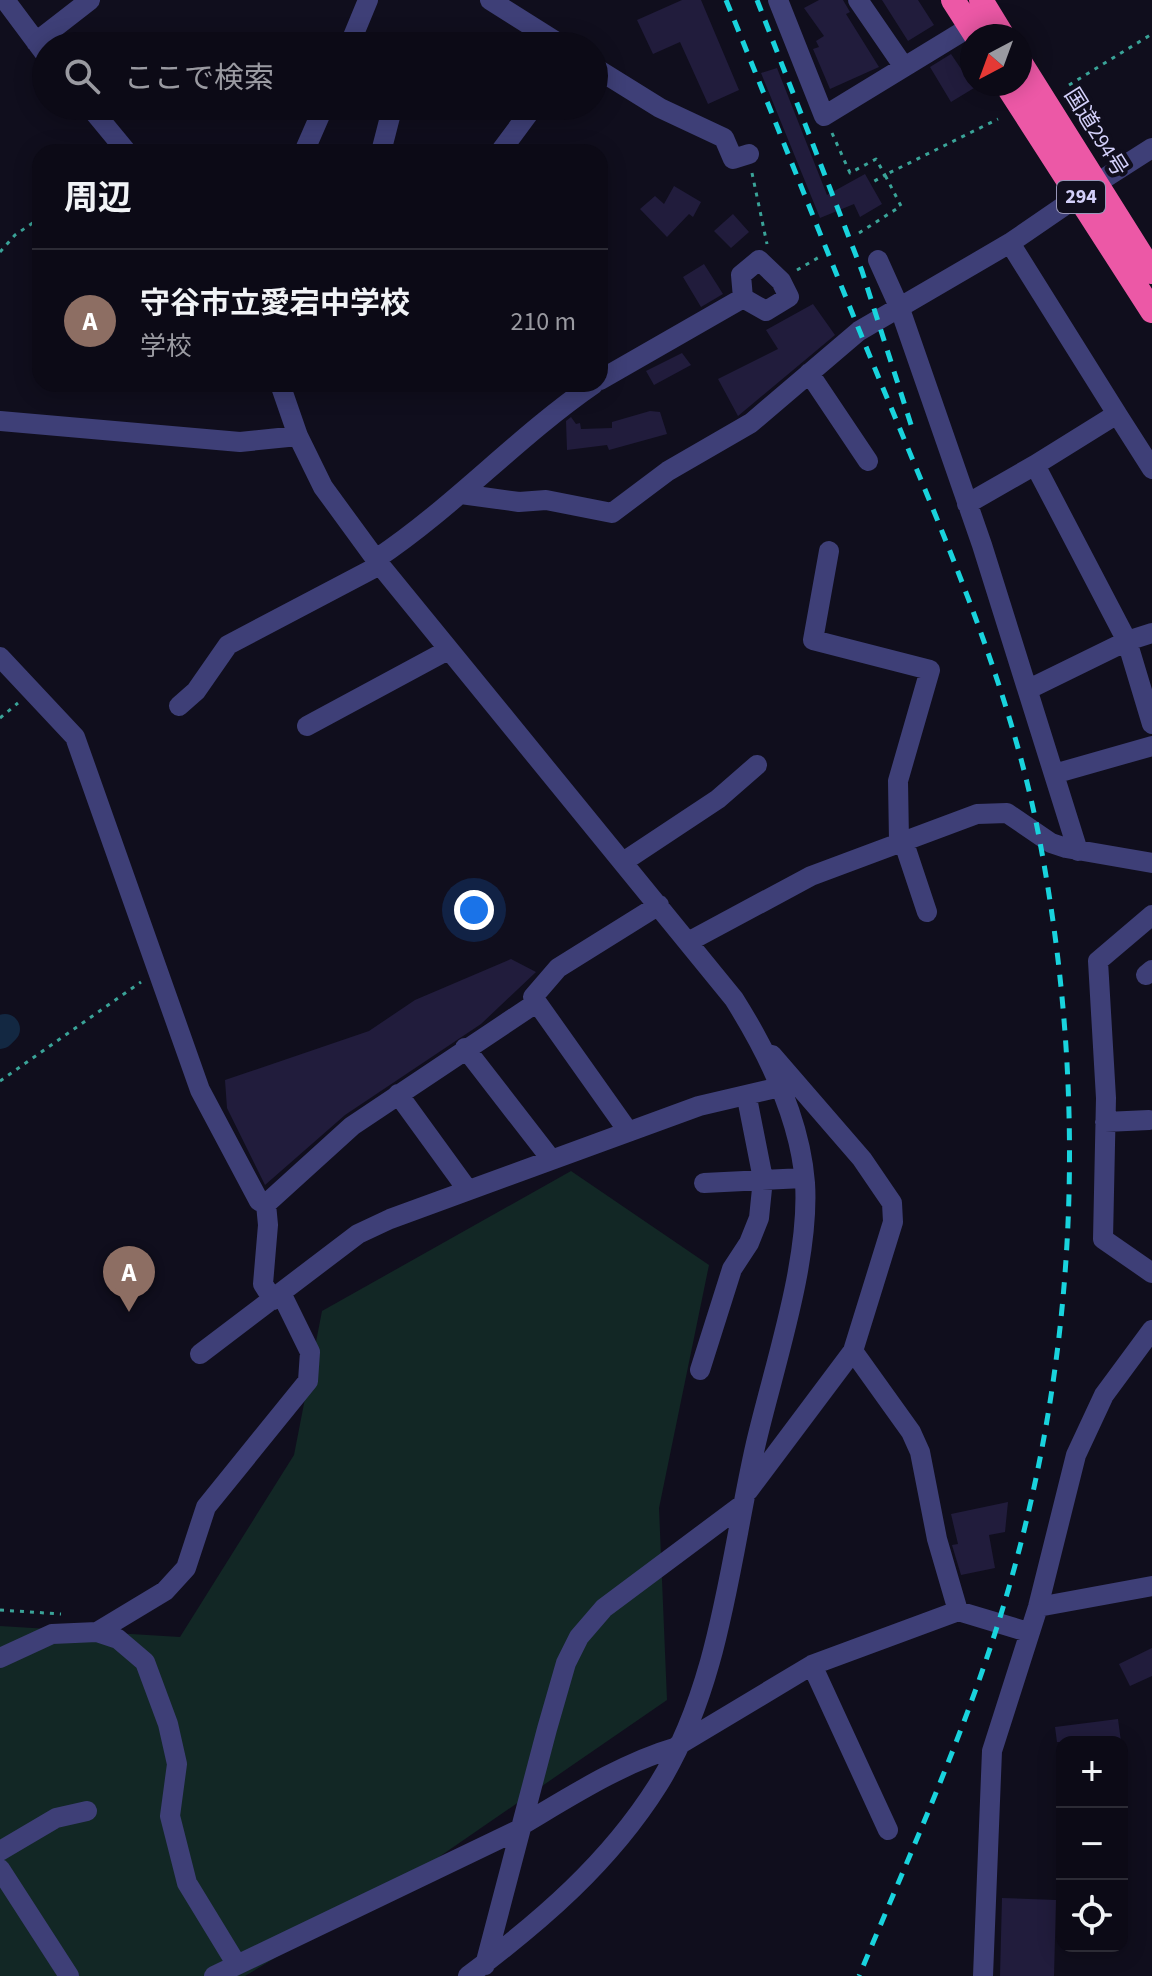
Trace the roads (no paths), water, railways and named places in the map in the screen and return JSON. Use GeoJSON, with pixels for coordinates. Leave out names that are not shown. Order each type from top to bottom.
{"type":"FeatureCollection","features":[{"type":"Feature","properties":{"kind":"highway"},"geometry":{"type":"LineString","coordinates":[[953,0],[979,20]]}},
{"type":"Feature","properties":{"kind":"highway","name":"国道294号"},"geometry":{"type":"LineString","coordinates":[[1032,84],[1152,311]]}},
{"type":"Feature","properties":{"kind":"highway","name":"国道294号"},"geometry":{"type":"LineString","coordinates":[[1015,96],[1152,272]]}},
{"type":"Feature","properties":{"kind":"street"},"geometry":{"type":"LineString","coordinates":[[5,0],[32,37]]}},
{"type":"Feature","properties":{"kind":"street"},"geometry":{"type":"LineString","coordinates":[[58,32],[90,0]]}},
{"type":"Feature","properties":{"kind":"street"},"geometry":{"type":"LineString","coordinates":[[355,32],[368,0]]}},
{"type":"Feature","properties":{"kind":"street"},"geometry":{"type":"LineString","coordinates":[[490,0],[541,32]]}},
{"type":"Feature","properties":{"kind":"street"},"geometry":{"type":"LineString","coordinates":[[778,0],[824,116],[979,20]]}},
{"type":"Feature","properties":{"kind":"street"},"geometry":{"type":"LineString","coordinates":[[858,0],[904,67]]}},
{"type":"Feature","properties":{"kind":"street"},"geometry":{"type":"LineString","coordinates":[[608,76],[660,108],[724,138],[733,159],[749,154]]}},
{"type":"Feature","properties":{"kind":"street"},"geometry":{"type":"LineString","coordinates":[[101,120],[120,144]]}},
{"type":"Feature","properties":{"kind":"street"},"geometry":{"type":"LineString","coordinates":[[307,144],[318,120]]}},
{"type":"Feature","properties":{"kind":"street"},"geometry":{"type":"LineString","coordinates":[[383,144],[389,120]]}},
{"type":"Feature","properties":{"kind":"street"},"geometry":{"type":"LineString","coordinates":[[506,144],[524,120]]}},
{"type":"Feature","properties":{"kind":"street"},"geometry":{"type":"LineString","coordinates":[[461,494],[519,502],[546,500],[612,513],[668,471],[751,423],[859,331],[1010,243],[1152,148]]}},
{"type":"Feature","properties":{"kind":"street"},"geometry":{"type":"LineString","coordinates":[[1010,243],[1152,469]]}},
{"type":"Feature","properties":{"kind":"street"},"geometry":{"type":"LineString","coordinates":[[759,260],[781,281],[789,297],[766,311],[743,298],[741,275],[759,260]]}},
{"type":"Feature","properties":{"kind":"street"},"geometry":{"type":"LineString","coordinates":[[878,260],[900,309],[967,504],[1029,689],[1078,851]]}},
{"type":"Feature","properties":{"kind":"street"},"geometry":{"type":"LineString","coordinates":[[608,375],[743,298]]}},
{"type":"Feature","properties":{"kind":"street"},"geometry":{"type":"LineString","coordinates":[[809,373],[868,461]]}},
{"type":"Feature","properties":{"kind":"street"},"geometry":{"type":"LineString","coordinates":[[283,392],[298,436],[323,487],[378,562],[659,905],[734,999],[764,1046],[802,1086],[862,1159],[892,1203],[893,1222],[853,1351],[743,1500],[604,1608],[579,1637],[566,1663],[483,1969]]}},
{"type":"Feature","properties":{"kind":"street"},"geometry":{"type":"LineString","coordinates":[[179,706],[196,691],[228,645],[378,562],[582,392]]}},
{"type":"Feature","properties":{"kind":"street"},"geometry":{"type":"LineString","coordinates":[[967,504],[1117,414]]}},
{"type":"Feature","properties":{"kind":"street"},"geometry":{"type":"LineString","coordinates":[[0,421],[240,442],[298,436]]}},
{"type":"Feature","properties":{"kind":"street"},"geometry":{"type":"LineString","coordinates":[[1035,465],[1127,641],[1152,724]]}},
{"type":"Feature","properties":{"kind":"street"},"geometry":{"type":"LineString","coordinates":[[829,551],[813,640],[930,670],[898,781],[901,840],[927,912]]}},
{"type":"Feature","properties":{"kind":"street"},"geometry":{"type":"LineString","coordinates":[[1029,689],[1127,641],[1152,633]]}},
{"type":"Feature","properties":{"kind":"street"},"geometry":{"type":"LineString","coordinates":[[307,726],[448,650]]}},
{"type":"Feature","properties":{"kind":"street"},"geometry":{"type":"LineString","coordinates":[[0,657],[75,737],[200,1090],[259,1201],[266,1204]]}},
{"type":"Feature","properties":{"kind":"street"},"geometry":{"type":"LineString","coordinates":[[1054,774],[1152,746]]}},
{"type":"Feature","properties":{"kind":"street"},"geometry":{"type":"LineString","coordinates":[[623,862],[718,799],[757,765]]}},
{"type":"Feature","properties":{"kind":"street"},"geometry":{"type":"LineString","coordinates":[[688,942],[811,876],[977,814],[1007,813],[1051,843],[1078,851],[1152,863]]}},
{"type":"Feature","properties":{"kind":"street"},"geometry":{"type":"LineString","coordinates":[[628,1131],[533,997],[558,968],[659,905]]}},
{"type":"Feature","properties":{"kind":"street"},"geometry":{"type":"LineString","coordinates":[[1152,915],[1098,961],[1105,1122],[1103,1239],[1152,1273]]}},
{"type":"Feature","properties":{"kind":"street"},"geometry":{"type":"LineString","coordinates":[[266,1204],[352,1126],[536,1003]]}},
{"type":"Feature","properties":{"kind":"street"},"geometry":{"type":"LineString","coordinates":[[468,1976],[483,1969],[543,1917],[606,1856],[661,1781],[677,1747],[714,1642],[794,1278],[806,1202],[804,1178],[780,1087],[764,1046]]}},
{"type":"Feature","properties":{"kind":"street"},"geometry":{"type":"LineString","coordinates":[[465,1048],[551,1159]]}},
{"type":"Feature","properties":{"kind":"street"},"geometry":{"type":"LineString","coordinates":[[200,1354],[358,1234],[467,1189],[699,1106],[747,1098],[780,1087]]}},
{"type":"Feature","properties":{"kind":"street"},"geometry":{"type":"LineString","coordinates":[[398,1094],[467,1189]]}},
{"type":"Feature","properties":{"kind":"street"},"geometry":{"type":"LineString","coordinates":[[700,1370],[732,1269],[749,1243],[759,1218],[763,1179],[747,1098]]}},
{"type":"Feature","properties":{"kind":"street"},"geometry":{"type":"LineString","coordinates":[[1105,1122],[1149,1120]]}},
{"type":"Feature","properties":{"kind":"street"},"geometry":{"type":"LineString","coordinates":[[704,1183],[804,1178]]}},
{"type":"Feature","properties":{"kind":"street"},"geometry":{"type":"LineString","coordinates":[[97,1632],[165,1591],[186,1568],[206,1507],[308,1381],[310,1352],[277,1296],[263,1284],[268,1225],[266,1204]]}},
{"type":"Feature","properties":{"kind":"street"},"geometry":{"type":"LineString","coordinates":[[983,1976],[992,1751],[1038,1607],[1076,1455],[1104,1395],[1152,1330]]}},
{"type":"Feature","properties":{"kind":"street"},"geometry":{"type":"LineString","coordinates":[[853,1351],[911,1432],[920,1452],[937,1539],[958,1611]]}},
{"type":"Feature","properties":{"kind":"street"},"geometry":{"type":"LineString","coordinates":[[1038,1607],[1152,1586]]}},
{"type":"Feature","properties":{"kind":"street"},"geometry":{"type":"LineString","coordinates":[[214,1976],[521,1827],[577,1792],[656,1753],[677,1747],[812,1665],[958,1611],[1028,1632]]}},
{"type":"Feature","properties":{"kind":"street"},"geometry":{"type":"LineString","coordinates":[[0,1658],[52,1634],[97,1632],[118,1639],[145,1662],[168,1724],[177,1764],[170,1816],[187,1883],[237,1965]]}},
{"type":"Feature","properties":{"kind":"street"},"geometry":{"type":"LineString","coordinates":[[812,1665],[888,1830]]}},
{"type":"Feature","properties":{"kind":"street"},"geometry":{"type":"LineString","coordinates":[[0,1851],[56,1818],[87,1811]]}},
{"type":"Feature","properties":{"kind":"street"},"geometry":{"type":"LineString","coordinates":[[0,1869],[69,1976]]}},
{"type":"Feature","properties":{"kind":"waterway"},"geometry":{"type":"LineString","coordinates":[[0,1034],[5,1029]]}},
{"type":"Feature","properties":{"kind":"railway"},"geometry":{"type":"LineString","coordinates":[[726,0],[955,564],[995,672],[1027,782],[1039,837],[1054,927],[1064,1018],[1069,1108],[1069,1199],[1064,1289],[1038,1469],[1017,1558],[984,1665],[945,1770],[859,1976]]}},
{"type":"Feature","properties":{"kind":"railway"},"geometry":{"type":"LineString","coordinates":[[757,0],[862,271],[913,431]]}},
{"type":"Feature","properties":{"kind":"place","name":"守谷市立愛宕中学校"},"geometry":{"type":"Point","coordinates":[129,1312]}}]}
